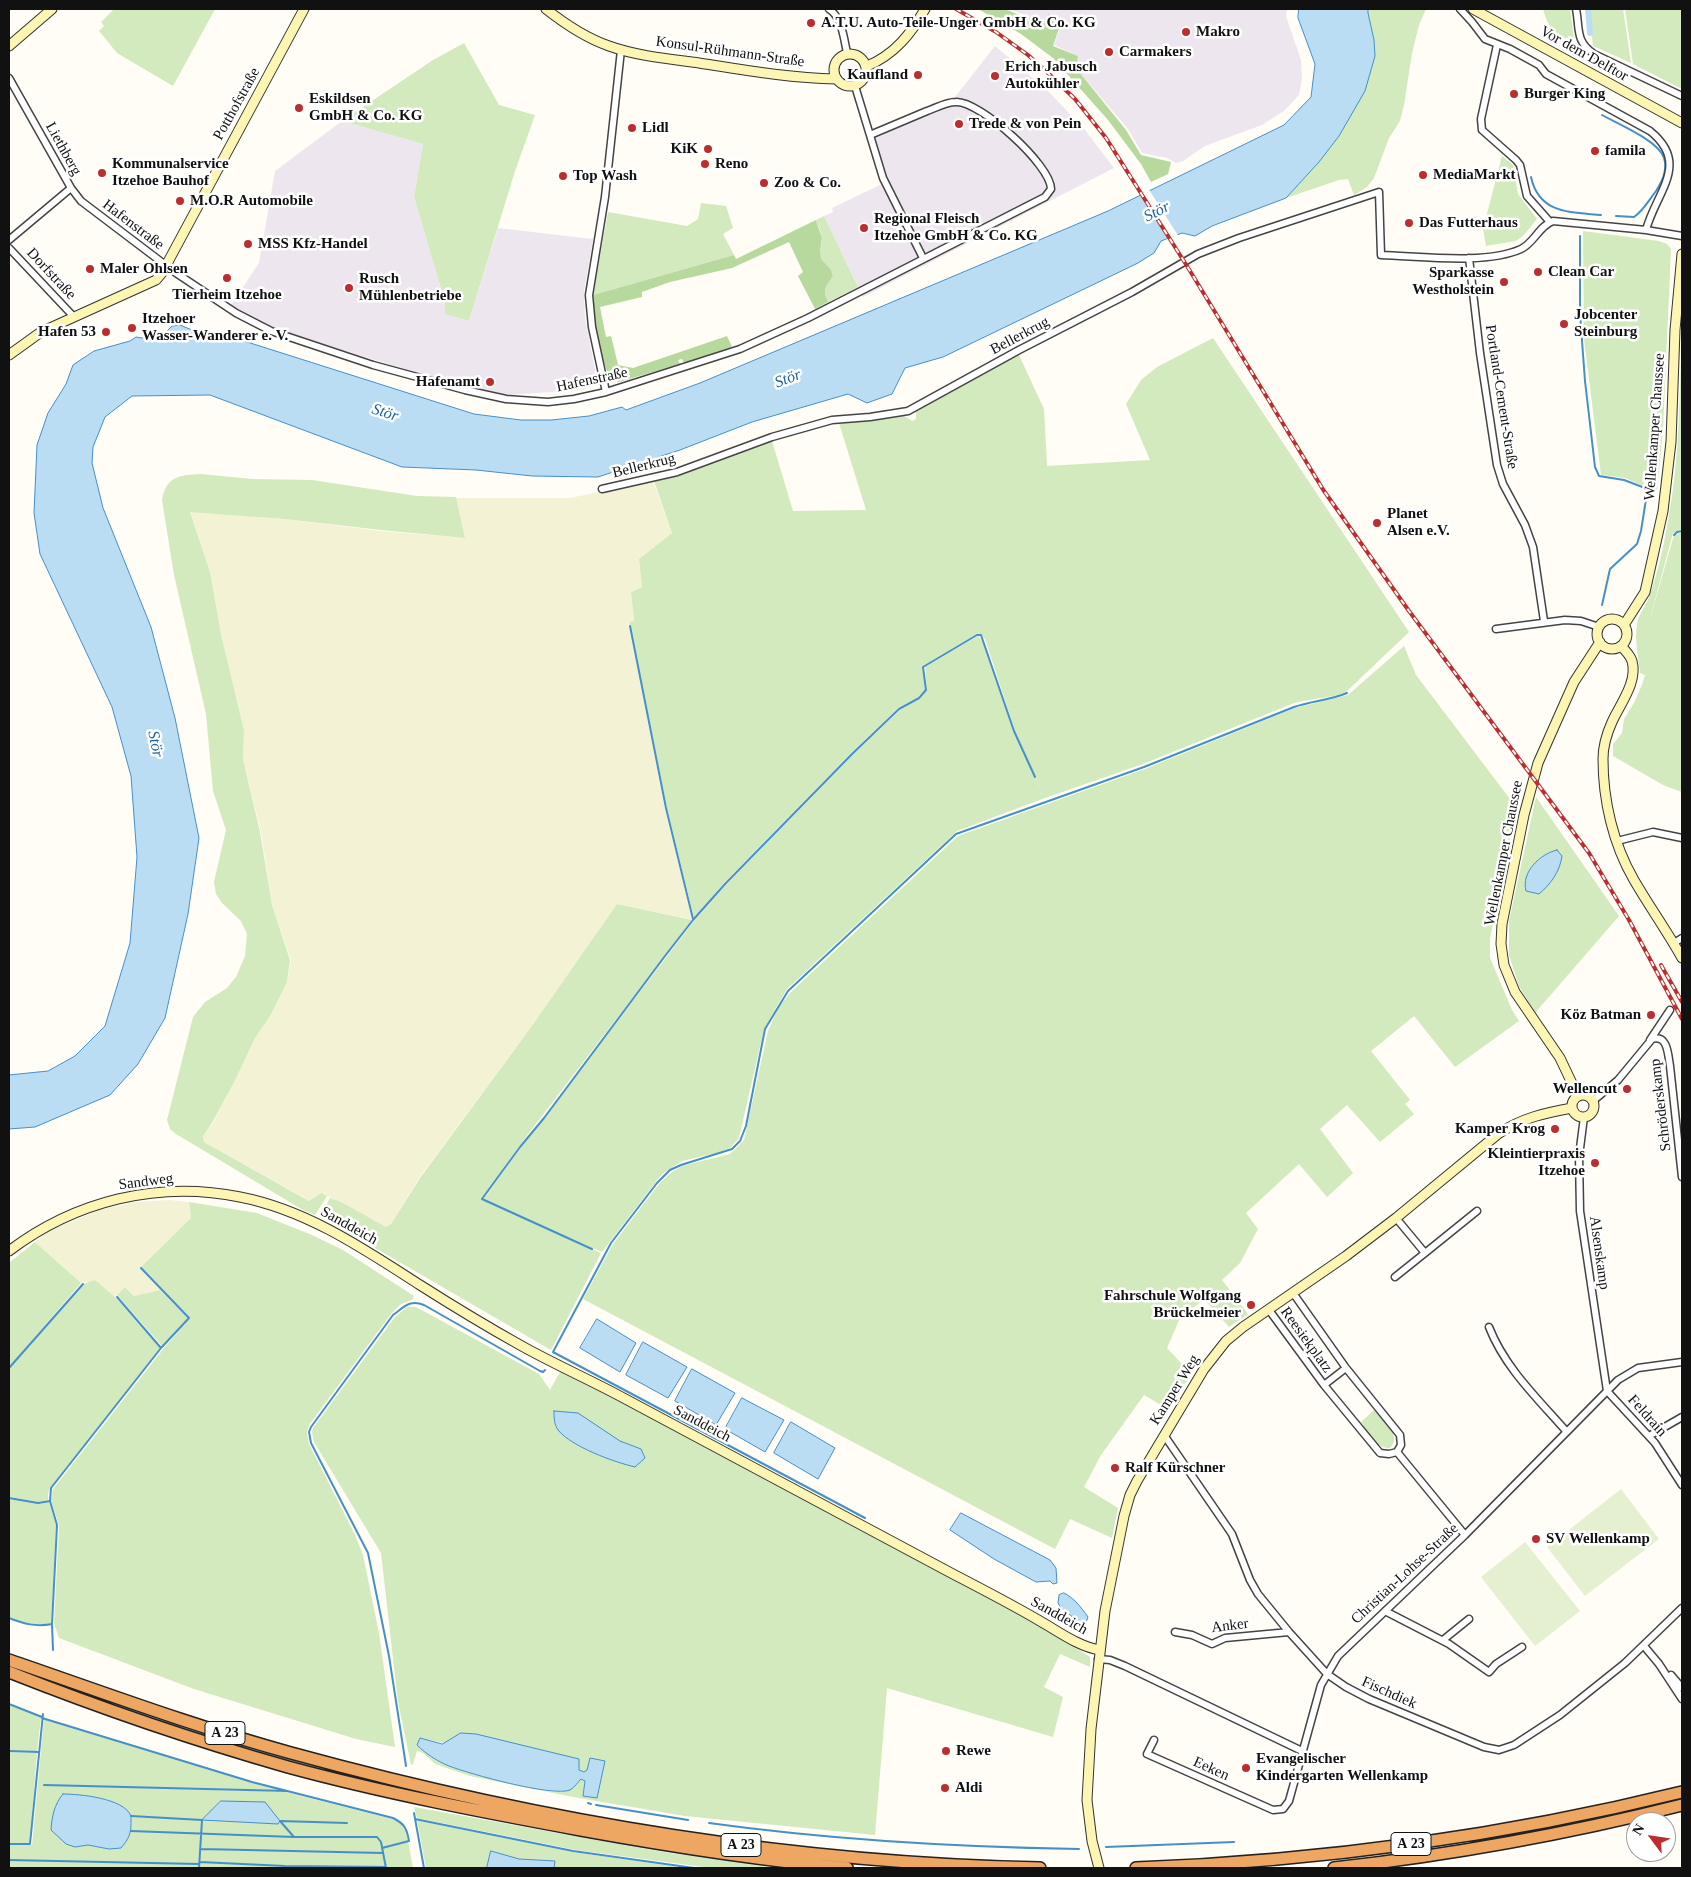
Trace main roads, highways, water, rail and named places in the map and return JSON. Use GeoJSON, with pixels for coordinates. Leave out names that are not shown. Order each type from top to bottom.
{"type":"FeatureCollection","features":[{"type":"Feature","properties":{"kind":"highway","name":"A 23"},"geometry":{"type":"LineString","coordinates":[[9,1660],[150,1709],[291,1753],[446,1791],[543,1812],[695,1839],[818,1855],[957,1866],[1040,1868]]}},
{"type":"Feature","properties":{"kind":"highway","name":"A 23"},"geometry":{"type":"LineString","coordinates":[[9,1672],[147,1724],[288,1767],[351,1782],[484,1812],[692,1850],[847,1868]]}},
{"type":"Feature","properties":{"kind":"highway","name":"A 23"},"geometry":{"type":"LineString","coordinates":[[1136,1868],[1240,1863],[1343,1853],[1461,1837],[1574,1817],[1682,1792]]}},
{"type":"Feature","properties":{"kind":"highway","name":"A 23"},"geometry":{"type":"LineString","coordinates":[[1334,1868],[1465,1851],[1578,1830],[1682,1805]]}},
{"type":"Feature","properties":{"kind":"water","name":"Stör"},"geometry":{"type":"Polygon","coordinates":[[[1299,9],[1368,9],[1375,56],[1365,91],[1339,136],[1319,162],[1286,198],[1212,226],[1195,236],[1182,233],[1161,241],[1154,253],[1138,263],[943,357],[905,368],[892,394],[867,403],[848,394],[752,422],[680,450],[598,477],[532,476],[476,470],[402,467],[210,395],[132,396],[105,417],[93,447],[92,463],[103,508],[151,627],[175,718],[199,838],[188,914],[165,1018],[138,1064],[110,1095],[35,1127],[9,1129],[9,1075],[48,1071],[75,1056],[105,1026],[130,943],[137,857],[131,776],[112,707],[40,554],[34,513],[37,445],[48,413],[66,384],[73,365],[94,351],[130,341],[136,337],[142,338],[166,332],[172,326],[180,325],[192,330],[244,341],[474,414],[521,420],[551,420],[589,416],[622,407],[626,410],[700,383],[1108,211],[1284,125],[1311,97],[1315,64],[1298,18],[1299,9]]]}},
{"type":"Feature","properties":{"kind":"water"},"geometry":{"type":"Polygon","coordinates":[[[1557,850],[1562,856],[1557,872],[1551,882],[1539,894],[1526,891],[1526,877],[1533,865],[1544,855],[1557,850]]]}},
{"type":"Feature","properties":{"kind":"water"},"geometry":{"type":"Polygon","coordinates":[[[597,1319],[636,1343],[620,1372],[580,1348],[597,1319]]]}},
{"type":"Feature","properties":{"kind":"water"},"geometry":{"type":"Polygon","coordinates":[[[643,1342],[687,1367],[668,1398],[626,1375],[643,1342]]]}},
{"type":"Feature","properties":{"kind":"water"},"geometry":{"type":"Polygon","coordinates":[[[692,1369],[735,1393],[716,1425],[675,1401],[692,1369]]]}},
{"type":"Feature","properties":{"kind":"water"},"geometry":{"type":"Polygon","coordinates":[[[742,1398],[784,1420],[765,1452],[725,1429],[742,1398]]]}},
{"type":"Feature","properties":{"kind":"water"},"geometry":{"type":"Polygon","coordinates":[[[554,1411],[578,1413],[620,1441],[641,1449],[645,1458],[635,1467],[605,1458],[583,1448],[558,1430],[554,1419],[554,1411]]]}},
{"type":"Feature","properties":{"kind":"water"},"geometry":{"type":"Polygon","coordinates":[[[791,1422],[835,1448],[818,1479],[774,1453],[791,1422]]]}},
{"type":"Feature","properties":{"kind":"water"},"geometry":{"type":"Polygon","coordinates":[[[961,1513],[1050,1560],[1056,1568],[1057,1583],[1053,1584],[1050,1581],[1036,1582],[994,1559],[950,1530],[961,1513]]]}},
{"type":"Feature","properties":{"kind":"water"},"geometry":{"type":"Polygon","coordinates":[[[1064,1593],[1077,1603],[1088,1617],[1084,1626],[1061,1608],[1058,1603],[1059,1595],[1064,1593]]]}},
{"type":"Feature","properties":{"kind":"water"},"geometry":{"type":"Polygon","coordinates":[[[461,1733],[476,1734],[579,1759],[579,1770],[584,1772],[587,1770],[590,1758],[605,1761],[597,1798],[583,1796],[585,1781],[581,1779],[570,1790],[529,1788],[449,1766],[432,1757],[417,1745],[420,1738],[442,1744],[461,1733]]]}},
{"type":"Feature","properties":{"kind":"water"},"geometry":{"type":"Polygon","coordinates":[[[63,1794],[100,1798],[120,1805],[127,1810],[131,1816],[130,1831],[127,1840],[121,1848],[109,1849],[88,1845],[75,1847],[66,1844],[51,1830],[57,1802],[63,1794]]]}},
{"type":"Feature","properties":{"kind":"water"},"geometry":{"type":"Polygon","coordinates":[[[221,1801],[265,1802],[280,1821],[278,1824],[202,1820],[221,1801]]]}},
{"type":"Feature","properties":{"kind":"water"},"geometry":{"type":"Polygon","coordinates":[[[491,1851],[519,1859],[555,1861],[554,1868],[487,1868],[491,1851]]]}},
{"type":"Feature","properties":{"kind":"waterway"},"geometry":{"type":"LineString","coordinates":[[1588,9],[1590,33]]}},
{"type":"Feature","properties":{"kind":"waterway"},"geometry":{"type":"LineString","coordinates":[[1602,115],[1646,139],[1661,152],[1665,162],[1664,176],[1656,191],[1640,212],[1634,217],[1616,216]]}},
{"type":"Feature","properties":{"kind":"waterway"},"geometry":{"type":"LineString","coordinates":[[1531,177],[1535,189],[1541,198],[1557,209],[1601,215]]}},
{"type":"Feature","properties":{"kind":"waterway"},"geometry":{"type":"LineString","coordinates":[[1580,236],[1580,314],[1585,381],[1595,467],[1599,476],[1624,480],[1645,488],[1647,493],[1637,544],[1610,569],[1602,605]]}},
{"type":"Feature","properties":{"kind":"waterway"},"geometry":{"type":"LineString","coordinates":[[1674,535],[1682,531]]}},
{"type":"Feature","properties":{"kind":"waterway"},"geometry":{"type":"LineString","coordinates":[[630,626],[666,808],[693,919]]}},
{"type":"Feature","properties":{"kind":"waterway"},"geometry":{"type":"LineString","coordinates":[[592,1249],[482,1199],[693,920],[726,883],[852,754],[899,709],[919,698],[926,690],[923,667],[977,635],[981,635],[1014,731],[1035,777]]}},
{"type":"Feature","properties":{"kind":"waterway"},"geometry":{"type":"LineString","coordinates":[[865,1518],[553,1352],[611,1243],[657,1183],[670,1170],[732,1149],[740,1141],[746,1126],[765,1029],[788,991],[956,834],[1144,767],[1294,707],[1347,693]]}},
{"type":"Feature","properties":{"kind":"waterway"},"geometry":{"type":"LineString","coordinates":[[141,1268],[189,1318],[161,1348]]}},
{"type":"Feature","properties":{"kind":"waterway"},"geometry":{"type":"LineString","coordinates":[[9,1368],[83,1284]]}},
{"type":"Feature","properties":{"kind":"waterway"},"geometry":{"type":"LineString","coordinates":[[53,1650],[52,1624],[57,1525],[50,1501],[51,1488],[161,1348],[117,1297]]}},
{"type":"Feature","properties":{"kind":"waterway"},"geometry":{"type":"LineString","coordinates":[[406,1766],[389,1656],[368,1553],[311,1443],[309,1432],[393,1315],[411,1303],[424,1305],[540,1371],[543,1372],[545,1370]]}},
{"type":"Feature","properties":{"kind":"waterway"},"geometry":{"type":"LineString","coordinates":[[9,1498],[38,1503],[50,1501]]}},
{"type":"Feature","properties":{"kind":"waterway"},"geometry":{"type":"LineString","coordinates":[[9,1618],[30,1624],[52,1624]]}},
{"type":"Feature","properties":{"kind":"waterway"},"geometry":{"type":"LineString","coordinates":[[9,1704],[42,1717]]}},
{"type":"Feature","properties":{"kind":"waterway"},"geometry":{"type":"LineString","coordinates":[[9,1844],[30,1844],[43,1714]]}},
{"type":"Feature","properties":{"kind":"waterway"},"geometry":{"type":"LineString","coordinates":[[42,1718],[252,1782],[393,1818],[405,1827],[409,1841],[382,1848]]}},
{"type":"Feature","properties":{"kind":"waterway"},"geometry":{"type":"LineString","coordinates":[[9,1751],[38,1752]]}},
{"type":"Feature","properties":{"kind":"waterway"},"geometry":{"type":"LineString","coordinates":[[44,1785],[287,1791]]}},
{"type":"Feature","properties":{"kind":"waterway"},"geometry":{"type":"LineString","coordinates":[[596,1805],[688,1820]]}},
{"type":"Feature","properties":{"kind":"waterway"},"geometry":{"type":"LineString","coordinates":[[414,1813],[424,1868]]}},
{"type":"Feature","properties":{"kind":"waterway"},"geometry":{"type":"LineString","coordinates":[[131,1816],[202,1820],[199,1868]]}},
{"type":"Feature","properties":{"kind":"waterway"},"geometry":{"type":"LineString","coordinates":[[415,1819],[573,1851],[694,1868]]}},
{"type":"Feature","properties":{"kind":"waterway"},"geometry":{"type":"LineString","coordinates":[[294,1837],[280,1821],[347,1823]]}},
{"type":"Feature","properties":{"kind":"waterway"},"geometry":{"type":"LineString","coordinates":[[709,1823],[801,1834],[894,1842],[1079,1849]]}},
{"type":"Feature","properties":{"kind":"waterway"},"geometry":{"type":"LineString","coordinates":[[131,1831],[294,1837],[377,1837],[381,1842],[386,1868]]}},
{"type":"Feature","properties":{"kind":"waterway"},"geometry":{"type":"LineString","coordinates":[[1106,1847],[1234,1842]]}},
{"type":"Feature","properties":{"kind":"waterway"},"geometry":{"type":"LineString","coordinates":[[201,1849],[383,1853]]}},
{"type":"Feature","properties":{"kind":"waterway"},"geometry":{"type":"LineString","coordinates":[[9,1860],[199,1864]]}},
{"type":"Feature","properties":{"kind":"waterway"},"geometry":{"type":"LineString","coordinates":[[200,1862],[285,1866],[386,1867]]}},
{"type":"Feature","properties":{"kind":"railway"},"geometry":{"type":"LineString","coordinates":[[956,9],[996,32],[1028,55],[1075,99],[1106,138],[1187,266],[1324,491],[1409,611],[1589,853],[1629,920],[1682,1019]]}},
{"type":"Feature","properties":{"kind":"railway"},"geometry":{"type":"LineString","coordinates":[[1661,965],[1682,1002]]}},
{"type":"Feature","properties":{"kind":"place","name":"A.T.U. Auto-Teile-Unger GmbH & Co. KG"},"geometry":{"type":"Point","coordinates":[811,23]}},
{"type":"Feature","properties":{"kind":"place","name":"Makro"},"geometry":{"type":"Point","coordinates":[1186,32]}},
{"type":"Feature","properties":{"kind":"place","name":"Carmakers"},"geometry":{"type":"Point","coordinates":[1109,52]}},
{"type":"Feature","properties":{"kind":"place","name":"Kaufland"},"geometry":{"type":"Point","coordinates":[918,75]}},
{"type":"Feature","properties":{"kind":"place","name":"Erich Jabusch Autokühler"},"geometry":{"type":"Point","coordinates":[995,76]}},
{"type":"Feature","properties":{"kind":"place","name":"Burger King"},"geometry":{"type":"Point","coordinates":[1514,94]}},
{"type":"Feature","properties":{"kind":"place","name":"Eskildsen GmbH & Co. KG"},"geometry":{"type":"Point","coordinates":[299,108]}},
{"type":"Feature","properties":{"kind":"place","name":"Trede & von Pein"},"geometry":{"type":"Point","coordinates":[959,124]}},
{"type":"Feature","properties":{"kind":"place","name":"Lidl"},"geometry":{"type":"Point","coordinates":[632,128]}},
{"type":"Feature","properties":{"kind":"place","name":"KiK"},"geometry":{"type":"Point","coordinates":[708,149]}},
{"type":"Feature","properties":{"kind":"place","name":"famila"},"geometry":{"type":"Point","coordinates":[1595,151]}},
{"type":"Feature","properties":{"kind":"place","name":"Reno"},"geometry":{"type":"Point","coordinates":[705,164]}},
{"type":"Feature","properties":{"kind":"place","name":"Kommunalservice Itzehoe Bauhof"},"geometry":{"type":"Point","coordinates":[102,173]}},
{"type":"Feature","properties":{"kind":"place","name":"MediaMarkt"},"geometry":{"type":"Point","coordinates":[1423,175]}},
{"type":"Feature","properties":{"kind":"place","name":"Top Wash"},"geometry":{"type":"Point","coordinates":[563,176]}},
{"type":"Feature","properties":{"kind":"place","name":"Zoo & Co."},"geometry":{"type":"Point","coordinates":[764,183]}},
{"type":"Feature","properties":{"kind":"place","name":"M.O.R Automobile"},"geometry":{"type":"Point","coordinates":[180,201]}},
{"type":"Feature","properties":{"kind":"place","name":"Das Futterhaus"},"geometry":{"type":"Point","coordinates":[1409,223]}},
{"type":"Feature","properties":{"kind":"place","name":"Regional Fleisch Itzehoe GmbH & Co. KG"},"geometry":{"type":"Point","coordinates":[864,228]}},
{"type":"Feature","properties":{"kind":"place","name":"MSS Kfz-Handel"},"geometry":{"type":"Point","coordinates":[248,244]}},
{"type":"Feature","properties":{"kind":"place","name":"Maler Ohlsen"},"geometry":{"type":"Point","coordinates":[90,269]}},
{"type":"Feature","properties":{"kind":"place","name":"Clean Car"},"geometry":{"type":"Point","coordinates":[1538,272]}},
{"type":"Feature","properties":{"kind":"place","name":"Tierheim Itzehoe"},"geometry":{"type":"Point","coordinates":[227,278]}},
{"type":"Feature","properties":{"kind":"place","name":"Sparkasse Westholstein"},"geometry":{"type":"Point","coordinates":[1504,282]}},
{"type":"Feature","properties":{"kind":"place","name":"Rusch Mühlenbetriebe"},"geometry":{"type":"Point","coordinates":[349,288]}},
{"type":"Feature","properties":{"kind":"place","name":"Jobcenter Steinburg"},"geometry":{"type":"Point","coordinates":[1564,324]}},
{"type":"Feature","properties":{"kind":"place","name":"Itzehoer Wasser-Wanderer e. V."},"geometry":{"type":"Point","coordinates":[132,328]}},
{"type":"Feature","properties":{"kind":"place","name":"Hafen 53"},"geometry":{"type":"Point","coordinates":[106,332]}},
{"type":"Feature","properties":{"kind":"place","name":"Hafenamt"},"geometry":{"type":"Point","coordinates":[490,382]}},
{"type":"Feature","properties":{"kind":"place","name":"Planet Alsen e.V."},"geometry":{"type":"Point","coordinates":[1377,523]}},
{"type":"Feature","properties":{"kind":"place","name":"Köz Batman"},"geometry":{"type":"Point","coordinates":[1651,1015]}},
{"type":"Feature","properties":{"kind":"place","name":"Wellencut"},"geometry":{"type":"Point","coordinates":[1627,1089]}},
{"type":"Feature","properties":{"kind":"place","name":"Kamper Krog"},"geometry":{"type":"Point","coordinates":[1555,1129]}},
{"type":"Feature","properties":{"kind":"place","name":"Kleintierpraxis Itzehoe"},"geometry":{"type":"Point","coordinates":[1595,1163]}},
{"type":"Feature","properties":{"kind":"place","name":"Fahrschule Wolfgang Brückelmeier"},"geometry":{"type":"Point","coordinates":[1251,1305]}},
{"type":"Feature","properties":{"kind":"place","name":"Ralf Kürschner"},"geometry":{"type":"Point","coordinates":[1115,1468]}},
{"type":"Feature","properties":{"kind":"place","name":"SV Wellenkamp"},"geometry":{"type":"Point","coordinates":[1536,1539]}},
{"type":"Feature","properties":{"kind":"place","name":"Rewe"},"geometry":{"type":"Point","coordinates":[946,1751]}},
{"type":"Feature","properties":{"kind":"place","name":"Evangelischer Kindergarten Wellenkamp"},"geometry":{"type":"Point","coordinates":[1246,1768]}},
{"type":"Feature","properties":{"kind":"place","name":"Aldi"},"geometry":{"type":"Point","coordinates":[945,1788]}}]}
